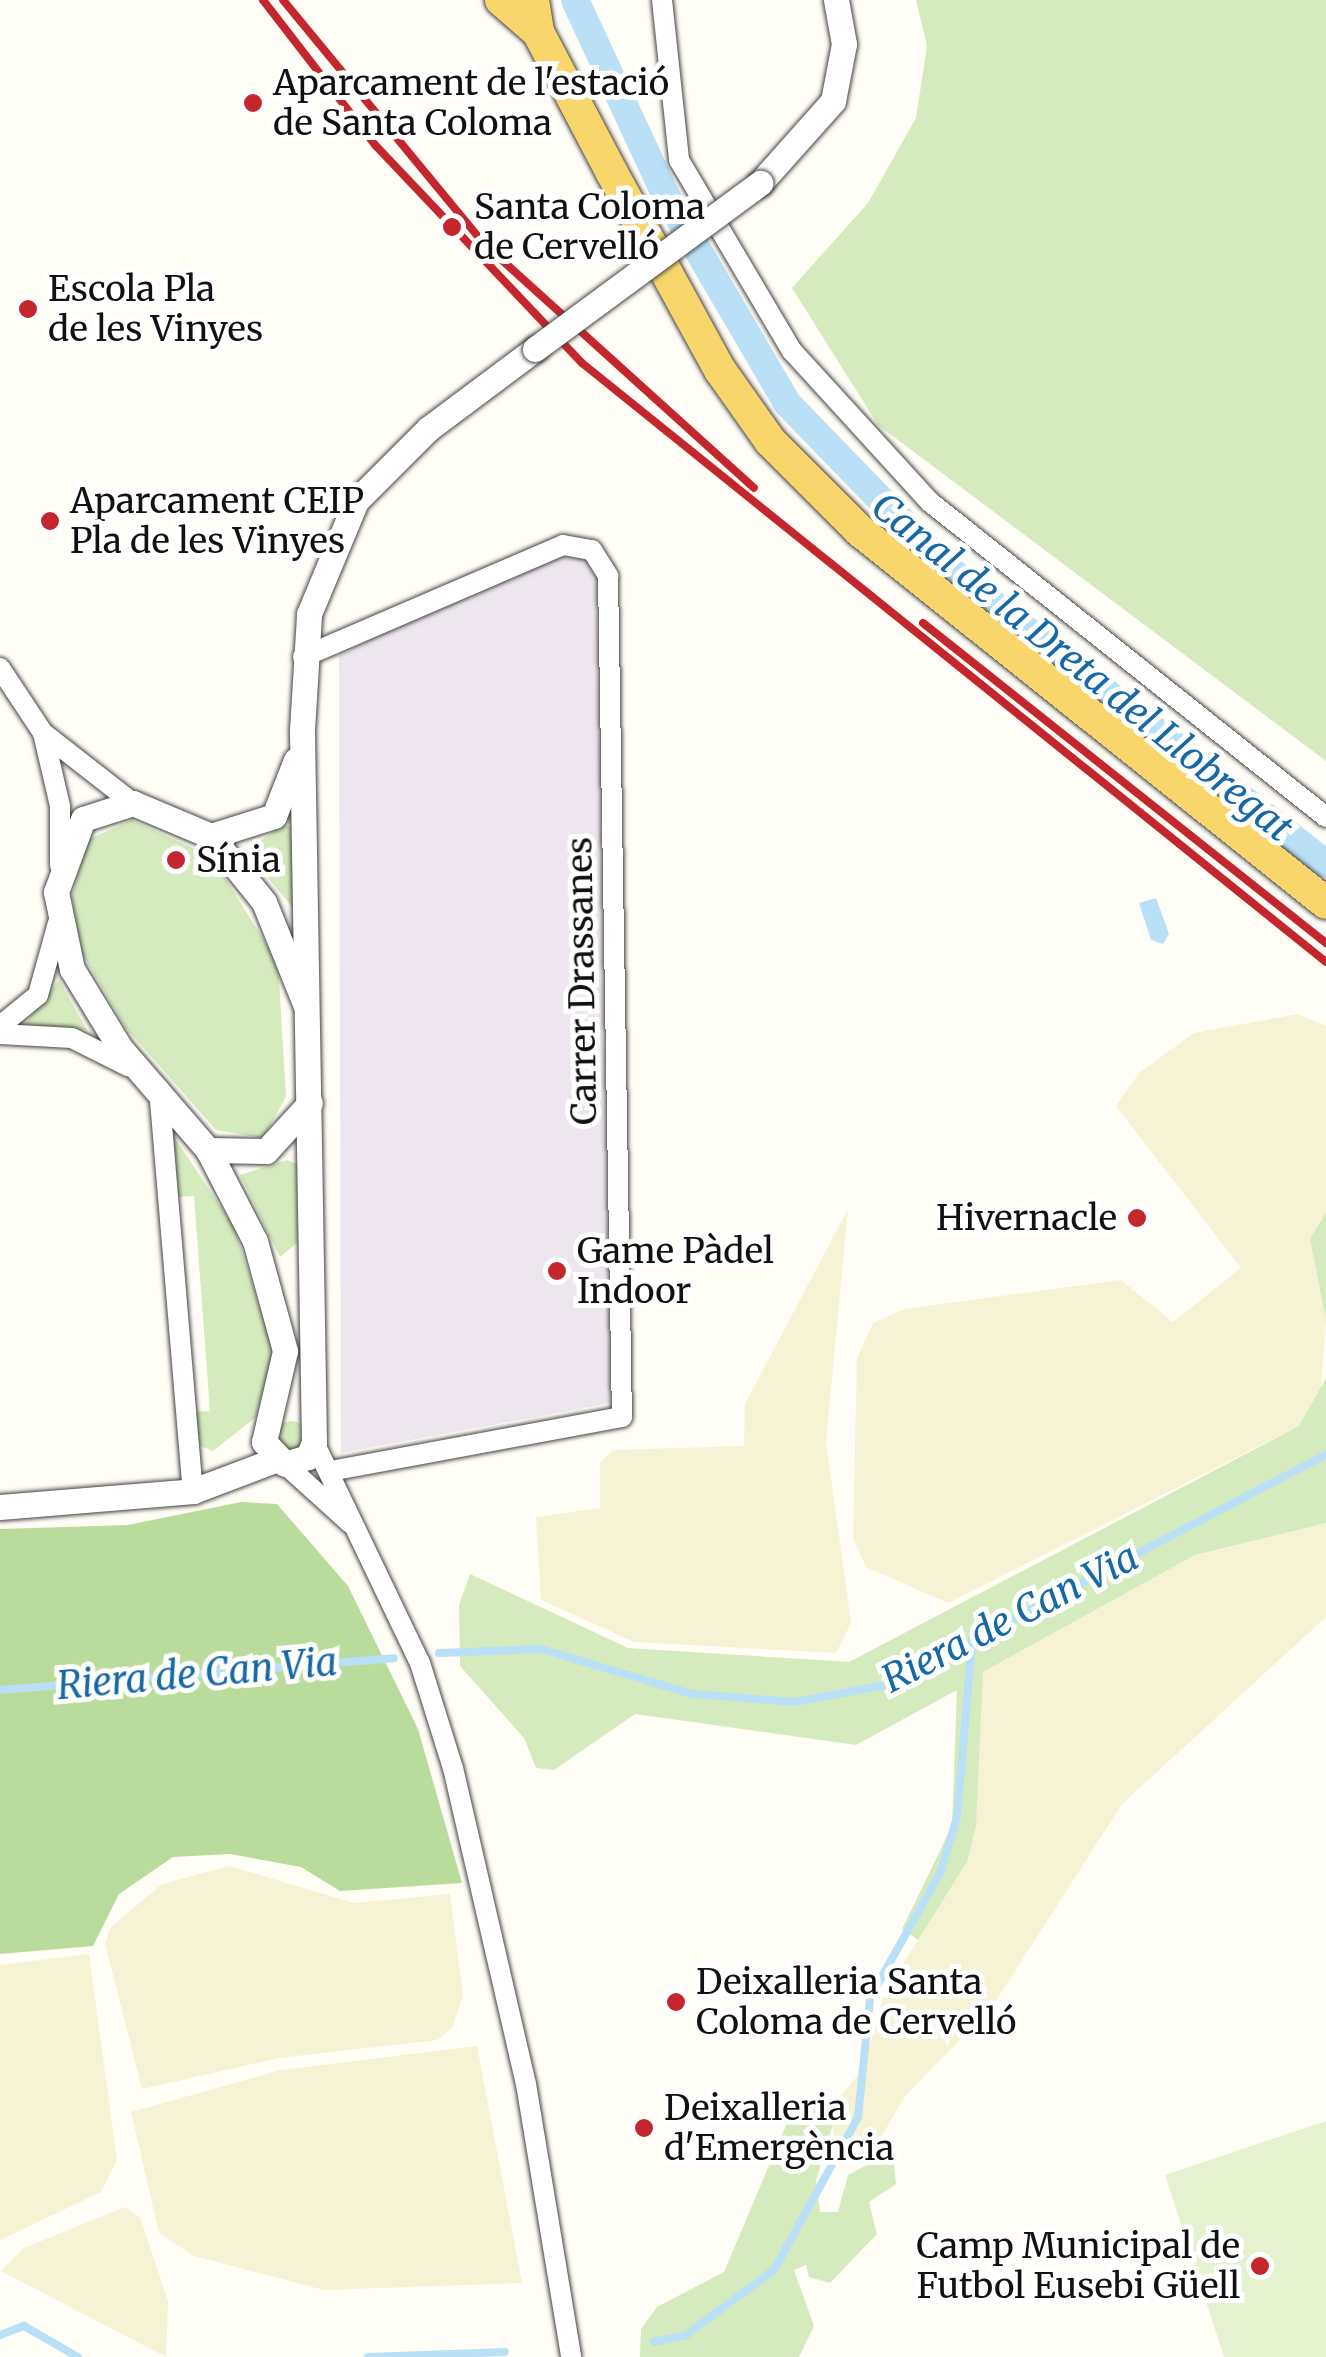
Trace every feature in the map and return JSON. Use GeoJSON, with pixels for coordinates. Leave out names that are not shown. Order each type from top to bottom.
{"type":"FeatureCollection","features":[{"type":"Feature","properties":{"kind":"main road"},"geometry":{"type":"LineString","coordinates":[[502,0],[536,16],[688,315],[770,440],[860,531],[1326,903]]}},
{"type":"Feature","properties":{"kind":"street"},"geometry":{"type":"LineString","coordinates":[[662,0],[679,160],[792,351],[930,502],[1326,817]]}},
{"type":"Feature","properties":{"kind":"street"},"geometry":{"type":"LineString","coordinates":[[0,1508],[193,1491],[280,1462],[308,1457],[313,1435],[302,736],[304,657],[327,552],[356,501],[428,428],[760,183],[833,101],[843,64],[836,0]]}},
{"type":"Feature","properties":{"kind":"street","name":"Carrer Drassanes"},"geometry":{"type":"LineString","coordinates":[[304,657],[544,551],[592,550],[608,576],[622,1416],[334,1470]]}},
{"type":"Feature","properties":{"kind":"street"},"geometry":{"type":"LineString","coordinates":[[0,668],[43,733],[133,803],[211,836],[264,902],[306,1006]]}},
{"type":"Feature","properties":{"kind":"street"},"geometry":{"type":"LineString","coordinates":[[0,1026],[38,995],[58,921],[60,806],[43,733]]}},
{"type":"Feature","properties":{"kind":"street"},"geometry":{"type":"LineString","coordinates":[[211,836],[274,816],[302,736]]}},
{"type":"Feature","properties":{"kind":"street"},"geometry":{"type":"LineString","coordinates":[[60,865],[83,819],[133,803]]}},
{"type":"Feature","properties":{"kind":"street"},"geometry":{"type":"LineString","coordinates":[[58,921],[90,1003],[208,1150],[280,1316],[284,1377],[274,1420],[264,1442],[280,1462],[358,1532]]}},
{"type":"Feature","properties":{"kind":"street"},"geometry":{"type":"LineString","coordinates":[[0,1034],[72,1038],[159,1088]]}},
{"type":"Feature","properties":{"kind":"street"},"geometry":{"type":"LineString","coordinates":[[159,1088],[193,1491]]}},
{"type":"Feature","properties":{"kind":"street"},"geometry":{"type":"LineString","coordinates":[[208,1150],[266,1151],[310,1103]]}},
{"type":"Feature","properties":{"kind":"street"},"geometry":{"type":"LineString","coordinates":[[274,1420],[295,1415],[313,1435],[334,1470],[429,1687],[466,1817],[526,2084],[570,2357]]}},
{"type":"Feature","properties":{"kind":"shaded area"},"geometry":{"type":"Polygon","coordinates":[[[574,539],[596,567],[610,1403],[341,1453],[339,655],[574,539]]]}},
{"type":"Feature","properties":{"kind":"shaded area"},"geometry":{"type":"Polygon","coordinates":[[[1298,1014],[1326,1026],[1326,1212],[1310,1239],[1326,1320],[1320,1400],[1299,1426],[948,1603],[866,1567],[853,1538],[857,1358],[873,1323],[904,1309],[1121,1280],[1173,1322],[1241,1268],[1116,1106],[1139,1073],[1194,1033],[1298,1014]]]}},
{"type":"Feature","properties":{"kind":"shaded area"},"geometry":{"type":"Polygon","coordinates":[[[848,1209],[826,1442],[851,1623],[836,1653],[634,1642],[541,1600],[536,1517],[600,1508],[600,1463],[613,1450],[744,1446],[745,1404],[848,1209]]]}},
{"type":"Feature","properties":{"kind":"shaded area"},"geometry":{"type":"Polygon","coordinates":[[[1326,1523],[1326,1617],[1122,1804],[992,2007],[905,2096],[873,2151],[835,2139],[828,2111],[863,2069],[884,1994],[967,1862],[983,1672],[1195,1555],[1326,1523]]]}},
{"type":"Feature","properties":{"kind":"shaded area"},"geometry":{"type":"Polygon","coordinates":[[[230,1866],[354,1903],[450,1894],[463,1995],[452,2028],[437,2040],[279,2058],[142,2089],[105,1943],[111,1927],[162,1884],[230,1866]]]}},
{"type":"Feature","properties":{"kind":"shaded area"},"geometry":{"type":"Polygon","coordinates":[[[89,1954],[117,2160],[101,2192],[0,2240],[0,1965],[89,1954]]]}},
{"type":"Feature","properties":{"kind":"shaded area"},"geometry":{"type":"Polygon","coordinates":[[[477,2046],[522,2283],[324,2290],[194,2256],[159,2233],[131,2112],[281,2070],[477,2046]]]}},
{"type":"Feature","properties":{"kind":"shaded area"},"geometry":{"type":"Polygon","coordinates":[[[125,2207],[140,2217],[168,2301],[166,2357],[1,2271],[24,2248],[125,2207]]]}},
{"type":"Feature","properties":{"kind":"green space"},"geometry":{"type":"Polygon","coordinates":[[[916,0],[1326,0],[1326,761],[878,425],[792,288],[868,203],[916,118],[927,46],[916,0]]]}},
{"type":"Feature","properties":{"kind":"green space"},"geometry":{"type":"Polygon","coordinates":[[[132,820],[212,857],[278,963],[286,1097],[263,1138],[216,1130],[126,1028],[82,953],[72,897],[87,840],[132,820]]]}},
{"type":"Feature","properties":{"kind":"green space"},"geometry":{"type":"Polygon","coordinates":[[[282,826],[293,826],[295,910],[245,851],[282,826]]]}},
{"type":"Feature","properties":{"kind":"green space"},"geometry":{"type":"Polygon","coordinates":[[[59,980],[87,1030],[26,1027],[25,1024],[59,980]]]}},
{"type":"Feature","properties":{"kind":"green space"},"geometry":{"type":"Polygon","coordinates":[[[171,1132],[234,1227],[274,1353],[256,1417],[213,1451],[198,1445],[192,1412],[210,1411],[194,1196],[174,1197],[171,1132]]]}},
{"type":"Feature","properties":{"kind":"green space"},"geometry":{"type":"Polygon","coordinates":[[[287,1160],[297,1164],[298,1242],[280,1257],[240,1175],[287,1160]]]}},
{"type":"Feature","properties":{"kind":"green space"},"geometry":{"type":"Polygon","coordinates":[[[1326,1212],[1326,1320],[1310,1239],[1326,1212]]]}},
{"type":"Feature","properties":{"kind":"green space"},"geometry":{"type":"Polygon","coordinates":[[[1326,1378],[1326,1523],[1195,1555],[983,1672],[976,1826],[967,1862],[918,1940],[902,1929],[952,1826],[957,1690],[856,1745],[635,1714],[554,1770],[536,1768],[524,1738],[460,1666],[459,1605],[470,1574],[628,1648],[849,1662],[1299,1426],[1326,1378]]]}},
{"type":"Feature","properties":{"kind":"green space"},"geometry":{"type":"Polygon","coordinates":[[[291,1421],[301,1426],[306,1436],[301,1446],[291,1451],[281,1446],[276,1436],[281,1426],[291,1421]]]}},
{"type":"Feature","properties":{"kind":"green space"},"geometry":{"type":"Polygon","coordinates":[[[241,1502],[277,1504],[348,1586],[418,1729],[462,1883],[340,1891],[301,1867],[230,1854],[173,1857],[119,1894],[93,1946],[0,1954],[0,1529],[128,1525],[241,1502]]]}},
{"type":"Feature","properties":{"kind":"green space"},"geometry":{"type":"Polygon","coordinates":[[[794,2106],[825,2106],[834,2121],[816,2181],[820,2212],[838,2212],[848,2175],[878,2159],[894,2163],[896,2184],[869,2202],[877,2234],[830,2283],[809,2277],[806,2265],[794,2270],[814,2326],[799,2357],[640,2357],[641,2329],[657,2307],[724,2272],[794,2106]]]}},
{"type":"Feature","properties":{"kind":"green space","name":"Camp Municipal de Futbol Eusebi Güell"},"geometry":{"type":"Polygon","coordinates":[[[1326,2121],[1326,2357],[1224,2357],[1165,2175],[1326,2121]]]}},
{"type":"Feature","properties":{"kind":"water"},"geometry":{"type":"Polygon","coordinates":[[[1156,898],[1169,934],[1163,944],[1151,940],[1139,903],[1156,898]]]}},
{"type":"Feature","properties":{"kind":"waterway","name":"Canal de la Dreta del Llobregat"},"geometry":{"type":"LineString","coordinates":[[575,0],[665,194],[787,403],[946,567],[1326,864]]}},
{"type":"Feature","properties":{"kind":"waterway","name":"Riera de Can Via"},"geometry":{"type":"LineString","coordinates":[[439,1653],[541,1649],[692,1694],[794,1702],[887,1685],[1326,1455]]}},
{"type":"Feature","properties":{"kind":"waterway"},"geometry":{"type":"LineString","coordinates":[[654,2342],[686,2335],[774,2270],[858,2117],[870,1998],[941,1871],[957,1817],[972,1641]]}},
{"type":"Feature","properties":{"kind":"waterway","name":"Riera de Can Via"},"geometry":{"type":"LineString","coordinates":[[0,1690],[394,1658]]}},
{"type":"Feature","properties":{"kind":"waterway"},"geometry":{"type":"LineString","coordinates":[[0,2335],[24,2326],[78,2357]]}},
{"type":"Feature","properties":{"kind":"waterway"},"geometry":{"type":"LineString","coordinates":[[368,2357],[505,2352]]}},
{"type":"Feature","properties":{"kind":"railway"},"geometry":{"type":"LineString","coordinates":[[263,0],[376,146],[582,363],[1326,962]]}},
{"type":"Feature","properties":{"kind":"railway"},"geometry":{"type":"LineString","coordinates":[[283,0],[483,243],[754,488]]}},
{"type":"Feature","properties":{"kind":"railway"},"geometry":{"type":"LineString","coordinates":[[923,623],[1326,943]]}},
{"type":"Feature","properties":{"kind":"place","name":"Aparcament de l'estació de Santa Coloma"},"geometry":{"type":"Point","coordinates":[253,103]}},
{"type":"Feature","properties":{"kind":"place","name":"Santa Coloma de Cervelló"},"geometry":{"type":"Point","coordinates":[452,227]}},
{"type":"Feature","properties":{"kind":"place","name":"Escola Pla de les Vinyes"},"geometry":{"type":"Point","coordinates":[28,309]}},
{"type":"Feature","properties":{"kind":"place","name":"Aparcament CEIP Pla de les Vinyes"},"geometry":{"type":"Point","coordinates":[50,521]}},
{"type":"Feature","properties":{"kind":"place","name":"Sínia"},"geometry":{"type":"Point","coordinates":[176,860]}},
{"type":"Feature","properties":{"kind":"place","name":"Hivernacle"},"geometry":{"type":"Point","coordinates":[1137,1218]}},
{"type":"Feature","properties":{"kind":"place","name":"Game Pàdel Indoor"},"geometry":{"type":"Point","coordinates":[557,1271]}},
{"type":"Feature","properties":{"kind":"place","name":"Deixalleria Santa Coloma de Cervelló"},"geometry":{"type":"Point","coordinates":[676,2002]}},
{"type":"Feature","properties":{"kind":"place","name":"Deixalleria d'Emergència"},"geometry":{"type":"Point","coordinates":[644,2128]}},
{"type":"Feature","properties":{"kind":"place","name":"Camp Municipal de Futbol Eusebi Güell"},"geometry":{"type":"Point","coordinates":[1260,2266]}}]}
